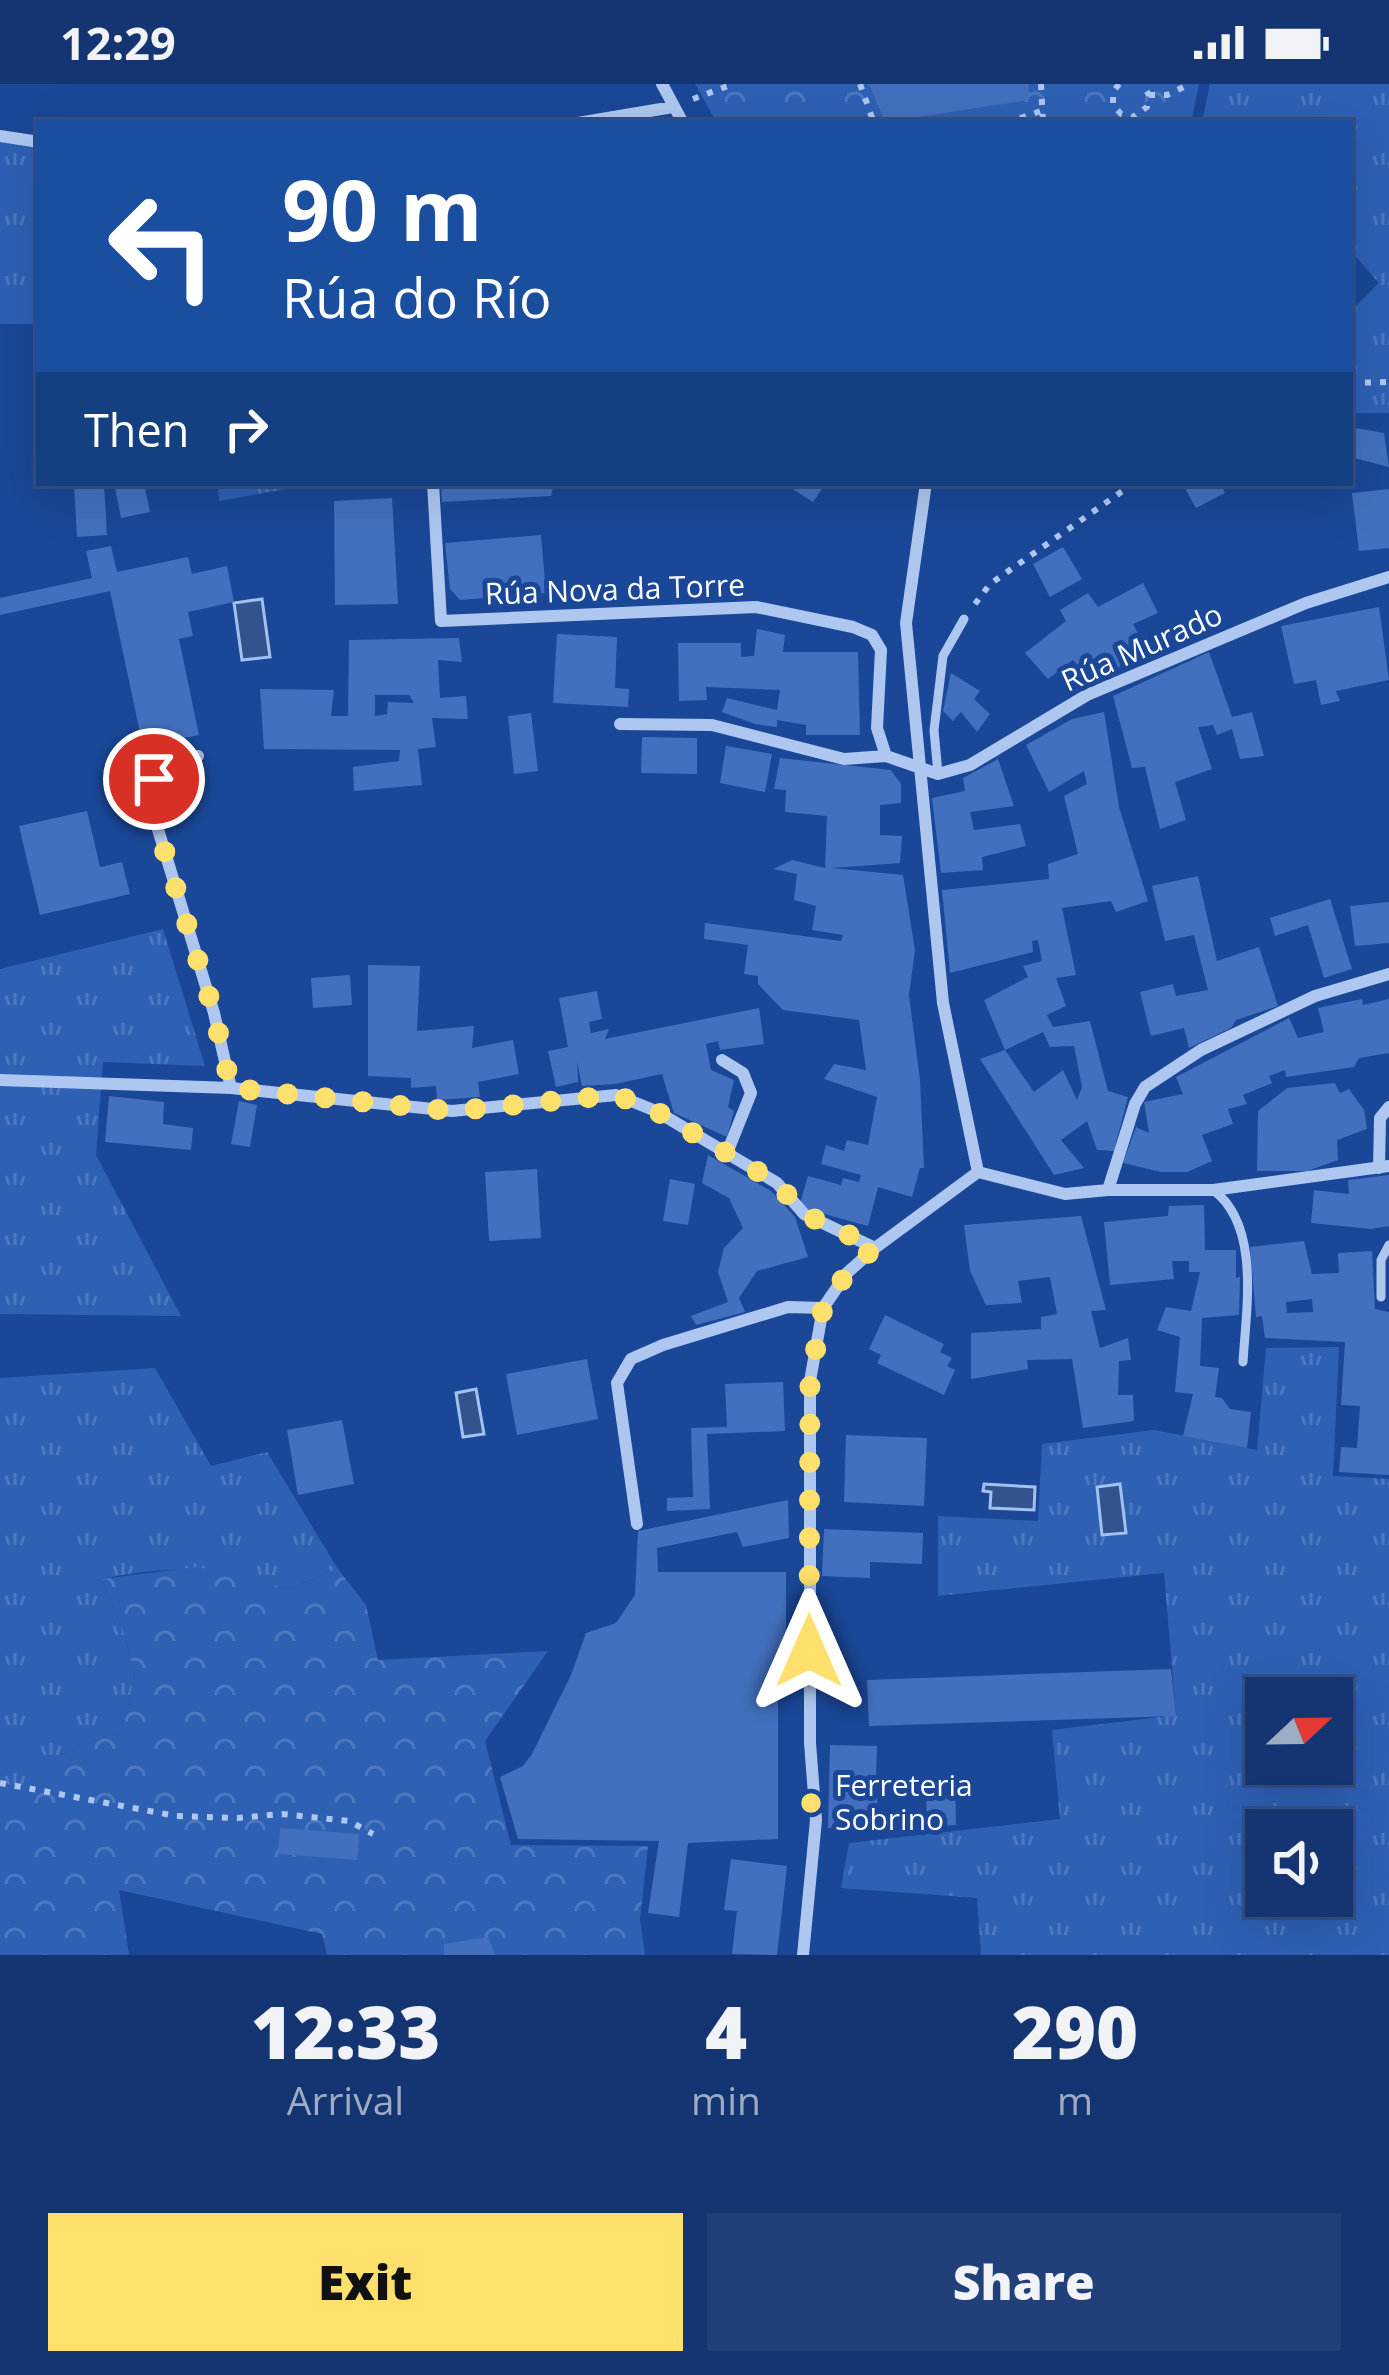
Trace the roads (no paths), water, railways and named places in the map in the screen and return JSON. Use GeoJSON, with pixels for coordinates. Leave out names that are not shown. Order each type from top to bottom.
{"type":"FeatureCollection","features":[{"type":"Feature","properties":{"kind":"street"},"geometry":{"type":"LineString","coordinates":[[662,84],[681,120]]}},
{"type":"Feature","properties":{"kind":"street"},"geometry":{"type":"LineString","coordinates":[[596,120],[673,107]]}},
{"type":"Feature","properties":{"kind":"street"},"geometry":{"type":"LineString","coordinates":[[0,136],[36,142]]}},
{"type":"Feature","properties":{"kind":"street","name":"Rúa Nova da Torre"},"geometry":{"type":"LineString","coordinates":[[433,486],[441,620],[756,607],[853,627],[872,634],[881,650],[877,728],[886,756]]}},
{"type":"Feature","properties":{"kind":"street"},"geometry":{"type":"LineString","coordinates":[[926,486],[906,622],[943,1003],[979,1172]]}},
{"type":"Feature","properties":{"kind":"street","name":"Rúa Murado"},"geometry":{"type":"LineString","coordinates":[[938,774],[994,753],[1087,695],[1160,663],[1306,603],[1389,577]]}},
{"type":"Feature","properties":{"kind":"street"},"geometry":{"type":"LineString","coordinates":[[620,724],[712,725],[844,759],[886,756],[938,774]]}},
{"type":"Feature","properties":{"kind":"street"},"geometry":{"type":"LineString","coordinates":[[198,756],[168,758],[154,779],[149,800],[214,1013],[231,1088]]}},
{"type":"Feature","properties":{"kind":"street"},"geometry":{"type":"LineString","coordinates":[[1108,1190],[1135,1104],[1145,1087],[1201,1050],[1315,996],[1389,974]]}},
{"type":"Feature","properties":{"kind":"street"},"geometry":{"type":"LineString","coordinates":[[722,1060],[742,1073],[751,1093],[727,1154]]}},
{"type":"Feature","properties":{"kind":"street"},"geometry":{"type":"LineString","coordinates":[[0,1081],[231,1088],[452,1111],[616,1095],[656,1111],[777,1183],[804,1214],[875,1247]]}},
{"type":"Feature","properties":{"kind":"street"},"geometry":{"type":"LineString","coordinates":[[803,1955],[816,1820],[810,1743],[810,1381],[823,1308],[847,1273],[875,1247],[979,1172],[1065,1194],[1213,1190],[1384,1167],[1380,1118],[1389,1107]]}},
{"type":"Feature","properties":{"kind":"street"},"geometry":{"type":"LineString","coordinates":[[637,1524],[617,1383],[631,1359],[788,1307],[823,1308]]}},
{"type":"Feature","properties":{"kind":"lane"},"geometry":{"type":"LineString","coordinates":[[938,774],[934,730],[944,656],[964,619]]}},
{"type":"Feature","properties":{"kind":"lane"},"geometry":{"type":"LineString","coordinates":[[1213,1190],[1238,1217],[1246,1298],[1243,1362]]}},
{"type":"Feature","properties":{"kind":"lane"},"geometry":{"type":"LineString","coordinates":[[1382,1297],[1382,1260],[1389,1245]]}},
{"type":"Feature","properties":{"kind":"place","name":"Ferreteria Sobrino"},"geometry":{"type":"Point","coordinates":[811,1803]}}]}
